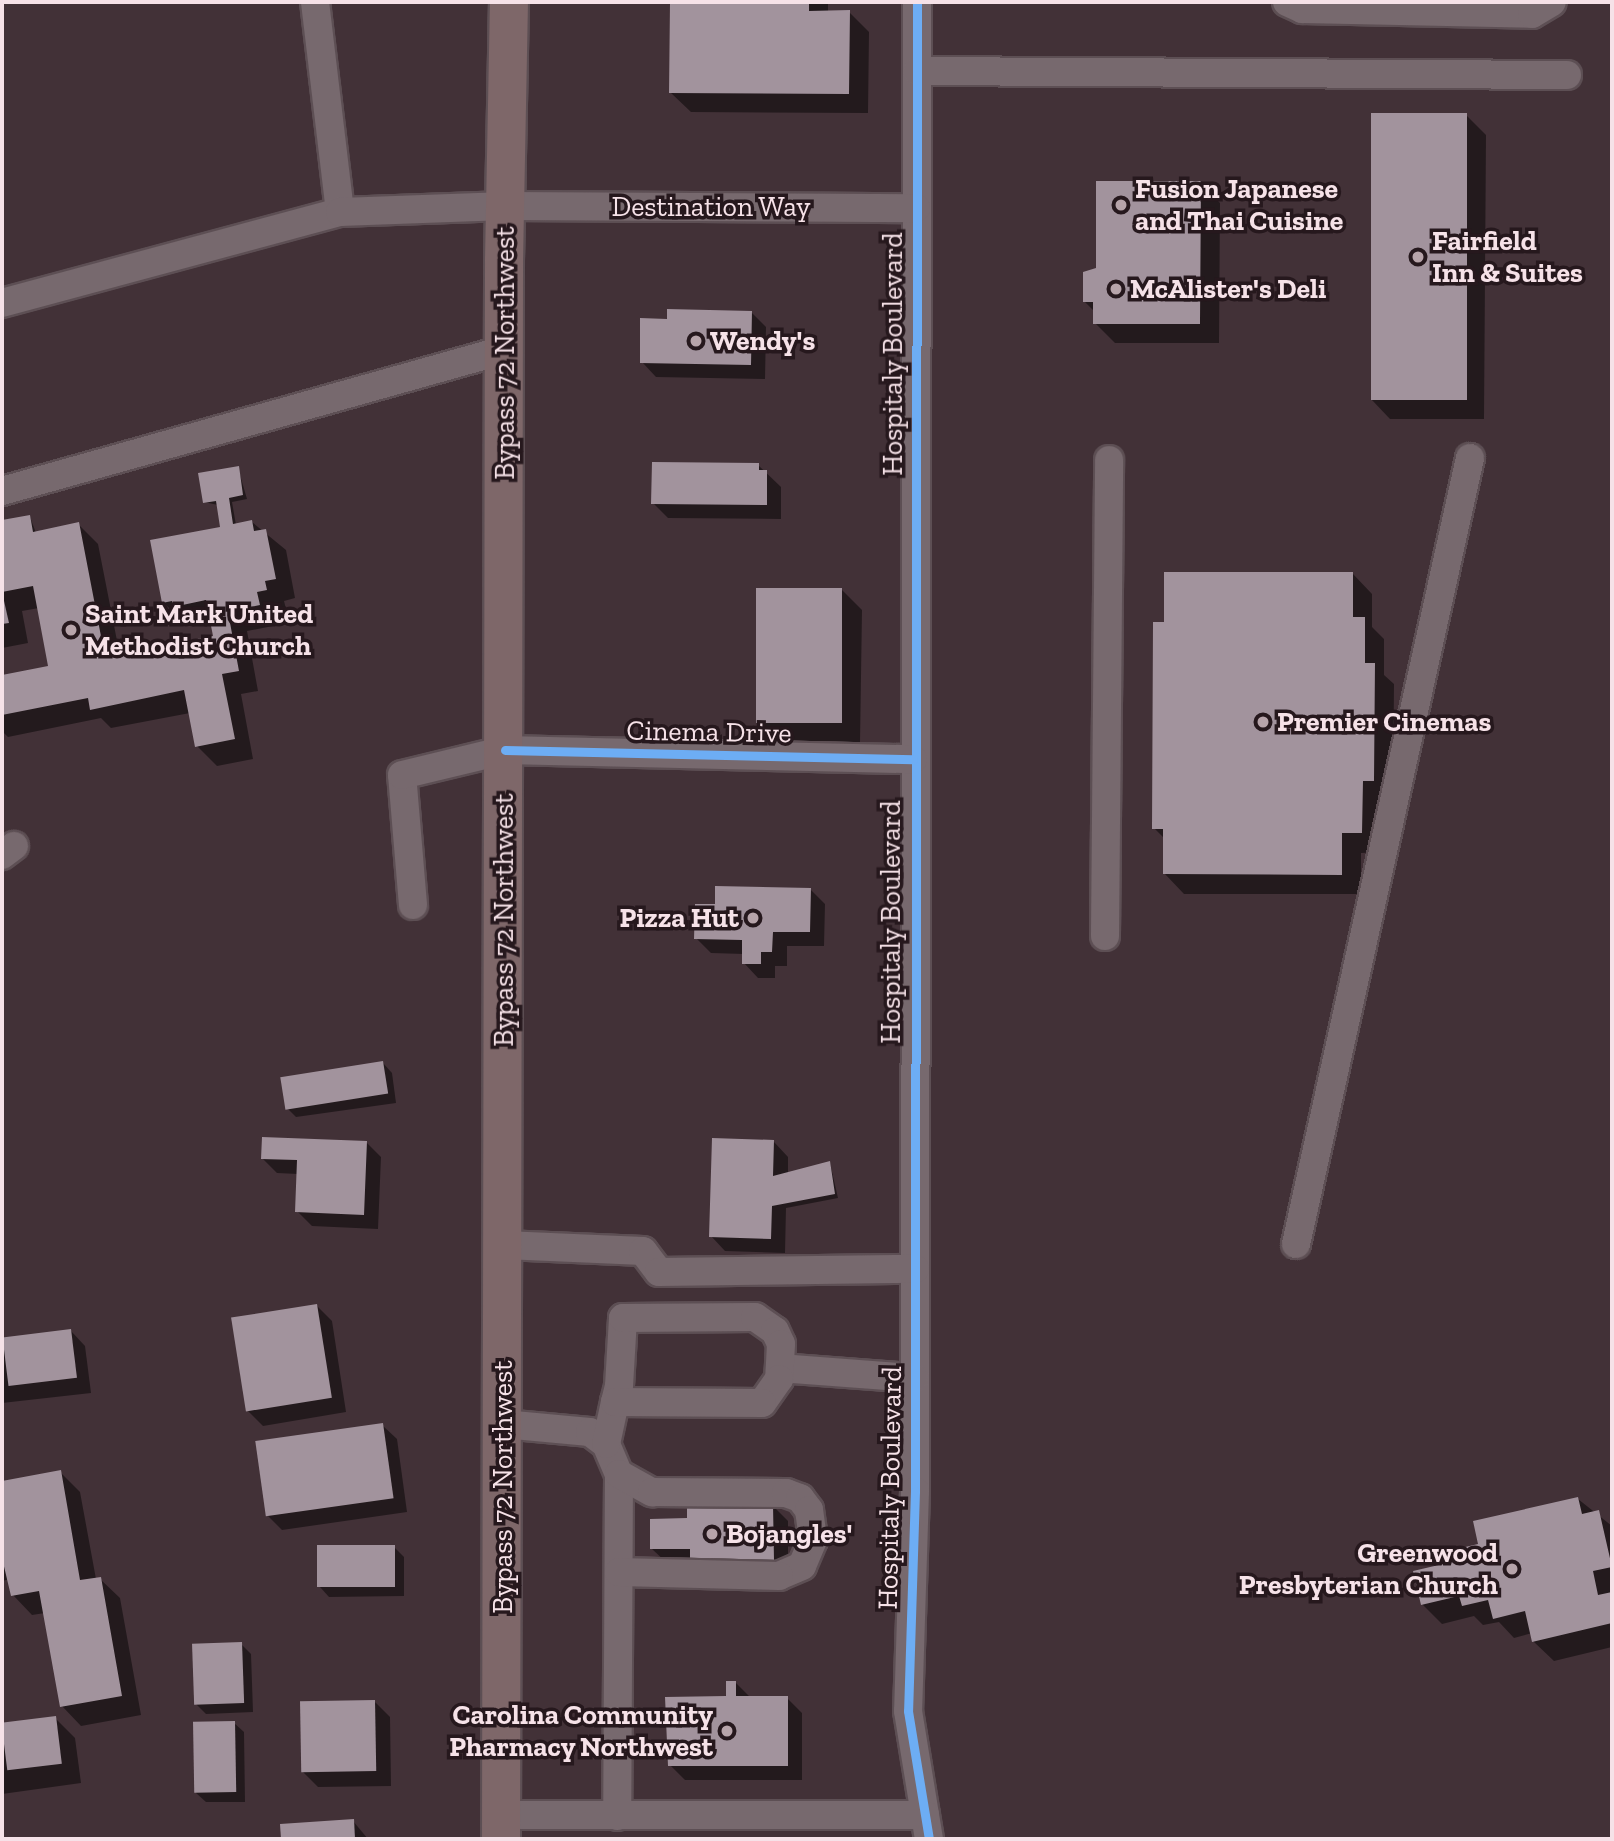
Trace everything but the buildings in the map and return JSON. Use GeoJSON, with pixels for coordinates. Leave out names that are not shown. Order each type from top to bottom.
{"type":"FeatureCollection","features":[{"type":"Feature","properties":{"kind":"highway","name":"Bypass 72 Northwest"},"geometry":{"type":"LineString","coordinates":[[501,1827],[504,351],[509,2]]}},
{"type":"Feature","properties":{"kind":"street"},"geometry":{"type":"LineString","coordinates":[[315,2],[340,212]]}},
{"type":"Feature","properties":{"kind":"street","name":"Hospitaly Boulevard"},"geometry":{"type":"LineString","coordinates":[[917,2],[913,759],[915,1580],[908,1711],[927,1827]]}},
{"type":"Feature","properties":{"kind":"street"},"geometry":{"type":"LineString","coordinates":[[1287,2],[1302,9],[1532,14],[1552,2]]}},
{"type":"Feature","properties":{"kind":"street"},"geometry":{"type":"LineString","coordinates":[[917,71],[1567,75]]}},
{"type":"Feature","properties":{"kind":"street","name":"Destination Way"},"geometry":{"type":"LineString","coordinates":[[2,303],[340,212],[506,206],[916,208]]}},
{"type":"Feature","properties":{"kind":"street"},"geometry":{"type":"LineString","coordinates":[[2,491],[504,351]]}},
{"type":"Feature","properties":{"kind":"street"},"geometry":{"type":"LineString","coordinates":[[1296,1244],[1470,458]]}},
{"type":"Feature","properties":{"kind":"street"},"geometry":{"type":"LineString","coordinates":[[1105,936],[1109,460]]}},
{"type":"Feature","properties":{"kind":"street","name":"Cinema Drive"},"geometry":{"type":"LineString","coordinates":[[413,905],[402,775],[505,750],[913,759]]}},
{"type":"Feature","properties":{"kind":"street"},"geometry":{"type":"LineString","coordinates":[[504,1245],[643,1251],[659,1272],[915,1269]]}},
{"type":"Feature","properties":{"kind":"street"},"geometry":{"type":"LineString","coordinates":[[606,1444],[615,1402],[623,1318],[755,1317],[775,1331],[781,1344],[780,1368],[773,1390],[762,1403],[615,1402]]}},
{"type":"Feature","properties":{"kind":"street"},"geometry":{"type":"LineString","coordinates":[[780,1368],[914,1378]]}},
{"type":"Feature","properties":{"kind":"street"},"geometry":{"type":"LineString","coordinates":[[503,1424],[573,1427],[590,1432],[606,1444],[618,1474],[617,1816]]}},
{"type":"Feature","properties":{"kind":"street"},"geometry":{"type":"LineString","coordinates":[[618,1474],[652,1492],[786,1493],[800,1498],[809,1510],[814,1539],[802,1566],[779,1576],[619,1572]]}},
{"type":"Feature","properties":{"kind":"street"},"geometry":{"type":"LineString","coordinates":[[501,1827],[617,1816],[927,1827]]}},
{"type":"Feature","properties":{"kind":"cycle path"},"geometry":{"type":"LineString","coordinates":[[917,2],[915,1491],[908,1711],[929,1839]]}},
{"type":"Feature","properties":{"kind":"cycle path"},"geometry":{"type":"LineString","coordinates":[[505,750],[913,759]]}},
{"type":"Feature","properties":{"kind":"place","name":"Fusion Japanese and Thai Cuisine"},"geometry":{"type":"Point","coordinates":[1121,205]}},
{"type":"Feature","properties":{"kind":"place","name":"Fairfield Inn & Suites"},"geometry":{"type":"Point","coordinates":[1418,257]}},
{"type":"Feature","properties":{"kind":"place","name":"McAlister's Deli"},"geometry":{"type":"Point","coordinates":[1116,289]}},
{"type":"Feature","properties":{"kind":"place","name":"Wendy's"},"geometry":{"type":"Point","coordinates":[696,341]}},
{"type":"Feature","properties":{"kind":"place","name":"Saint Mark United Methodist Church"},"geometry":{"type":"Point","coordinates":[71,630]}},
{"type":"Feature","properties":{"kind":"place","name":"Premier Cinemas"},"geometry":{"type":"Point","coordinates":[1263,722]}},
{"type":"Feature","properties":{"kind":"place","name":"Pizza Hut"},"geometry":{"type":"Point","coordinates":[753,918]}},
{"type":"Feature","properties":{"kind":"place","name":"Bojangles'"},"geometry":{"type":"Point","coordinates":[712,1534]}},
{"type":"Feature","properties":{"kind":"place","name":"Greenwood Presbyterian Church"},"geometry":{"type":"Point","coordinates":[1512,1569]}},
{"type":"Feature","properties":{"kind":"place","name":"Carolina Community Pharmacy Northwest"},"geometry":{"type":"Point","coordinates":[727,1731]}}]}
